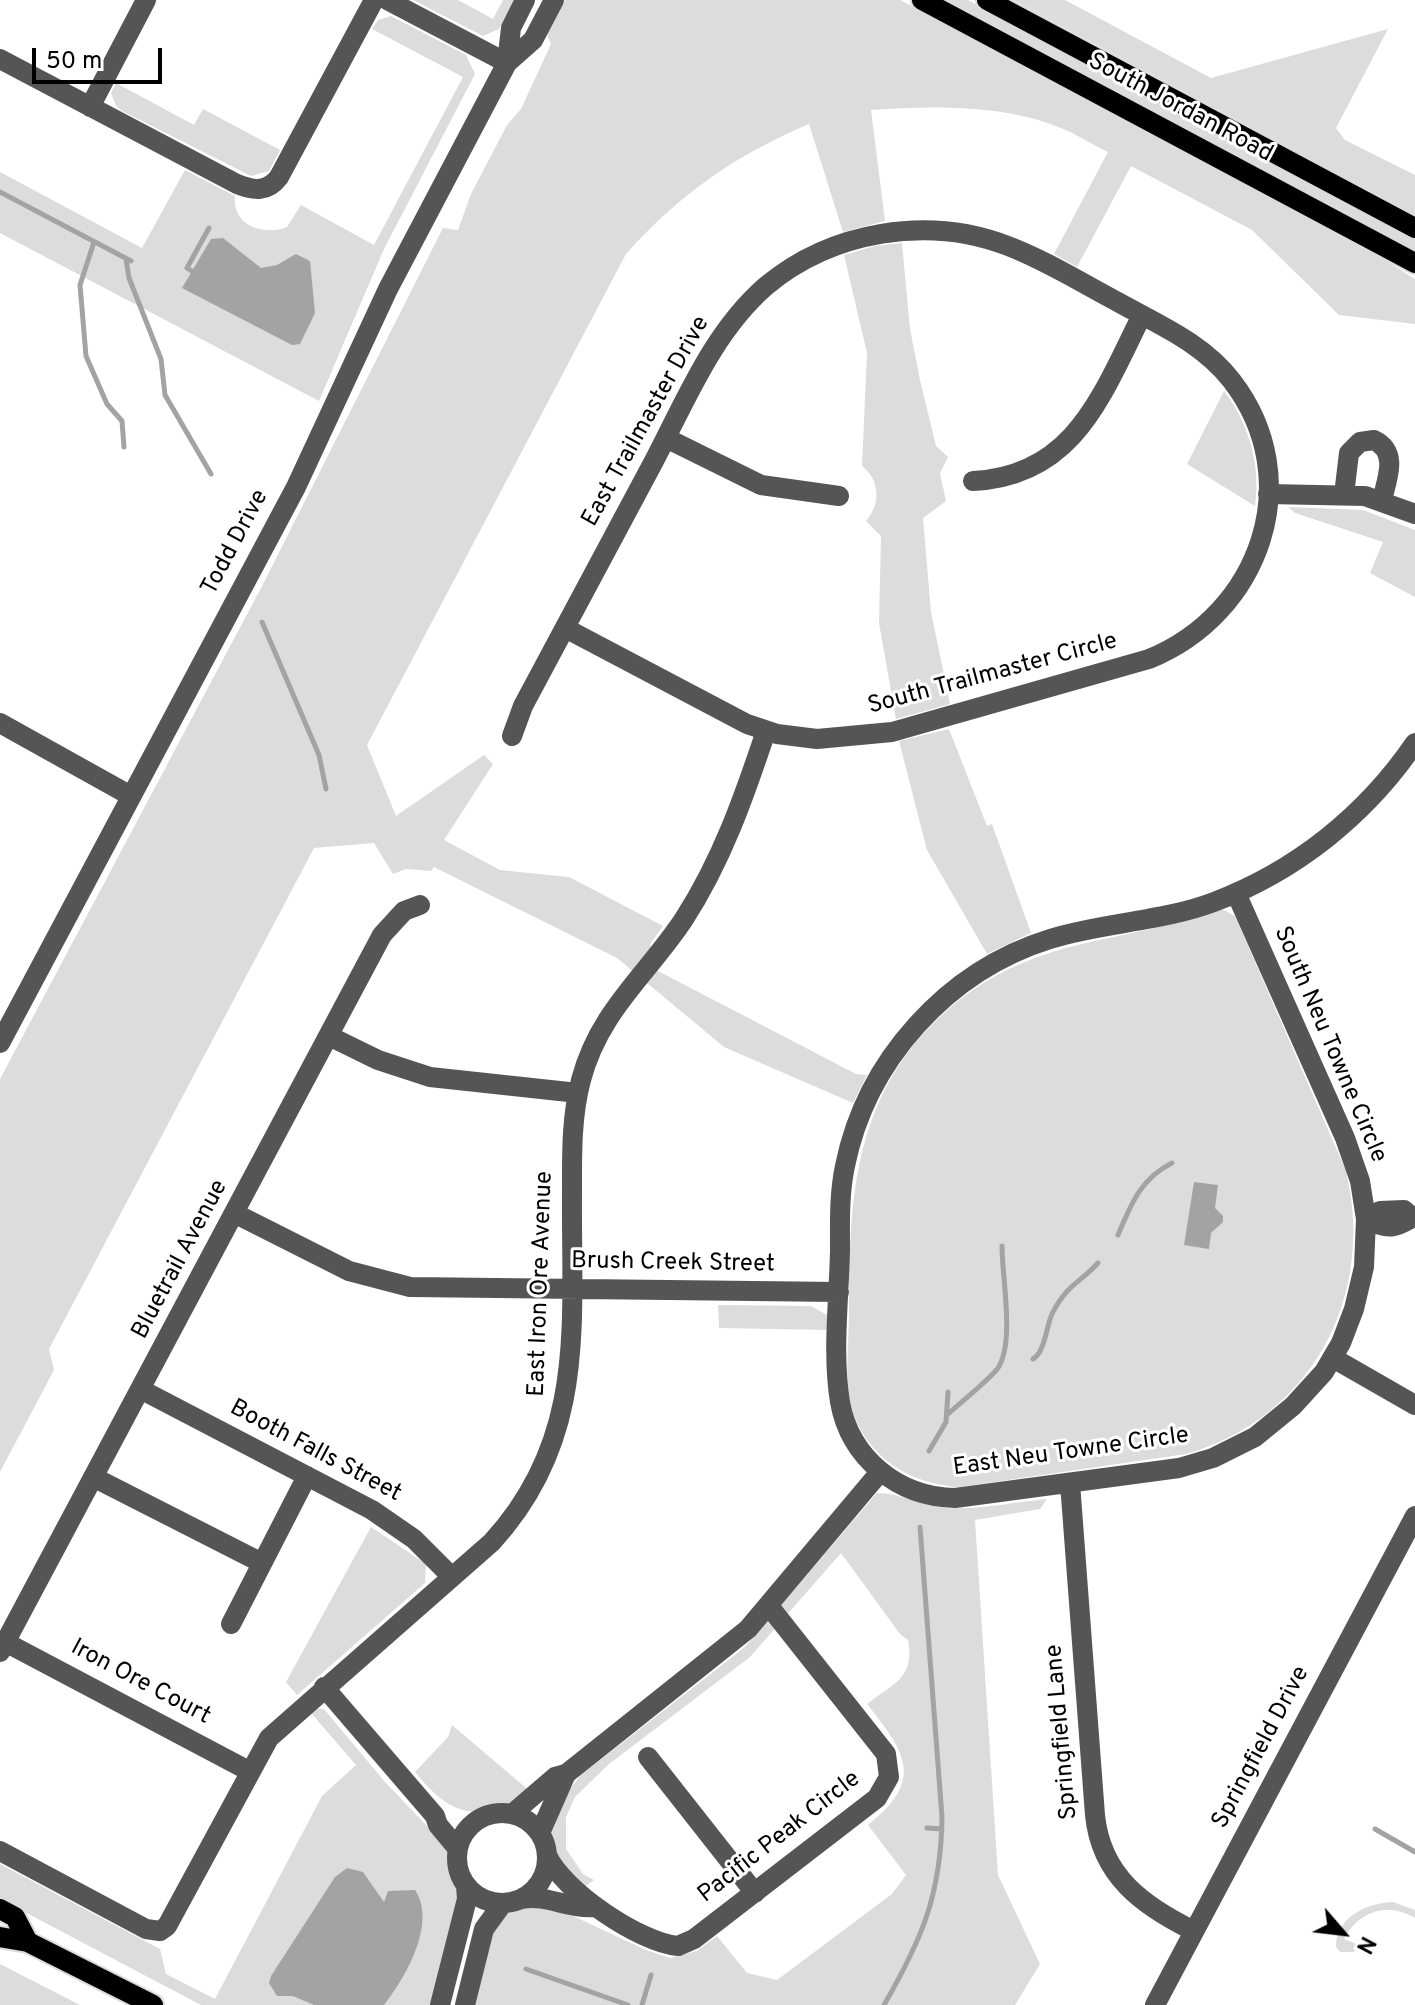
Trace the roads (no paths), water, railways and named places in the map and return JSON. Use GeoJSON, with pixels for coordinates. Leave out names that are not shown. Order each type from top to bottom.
{"type":"FeatureCollection","features":[{"type":"Feature","properties":{"kind":"main road","name":"South Jordan Road"},"geometry":{"type":"LineString","coordinates":[[922,0],[1415,263]]}},
{"type":"Feature","properties":{"kind":"main road","name":"South Jordan Road"},"geometry":{"type":"LineString","coordinates":[[987,0],[1415,228]]}},
{"type":"Feature","properties":{"kind":"main road"},"geometry":{"type":"LineString","coordinates":[[0,1909],[15,1917],[28,1942]]}},
{"type":"Feature","properties":{"kind":"main road"},"geometry":{"type":"LineString","coordinates":[[0,1937],[28,1942],[153,2005]]}},
{"type":"Feature","properties":{"kind":"street"},"geometry":{"type":"LineString","coordinates":[[90,107],[146,0]]}},
{"type":"Feature","properties":{"kind":"street"},"geometry":{"type":"LineString","coordinates":[[0,59],[237,184],[267,196],[374,0]]}},
{"type":"Feature","properties":{"kind":"street"},"geometry":{"type":"LineString","coordinates":[[387,0],[507,63]]}},
{"type":"Feature","properties":{"kind":"street","name":"Todd Drive"},"geometry":{"type":"LineString","coordinates":[[507,63],[511,28],[525,0]]}},
{"type":"Feature","properties":{"kind":"street","name":"Todd Drive"},"geometry":{"type":"LineString","coordinates":[[0,1043],[302,474],[388,289],[507,63],[533,40],[554,0]]}},
{"type":"Feature","properties":{"kind":"street","name":"East Trailmaster Drive"},"geometry":{"type":"LineString","coordinates":[[512,736],[523,706],[714,346],[746,305],[801,262],[851,240],[912,230],[978,236],[1029,255],[1193,344],[1230,379],[1258,430],[1268,494]]}},
{"type":"Feature","properties":{"kind":"street"},"geometry":{"type":"LineString","coordinates":[[973,481],[1014,477],[1038,466],[1070,440],[1097,402],[1142,315]]}},
{"type":"Feature","properties":{"kind":"street"},"geometry":{"type":"LineString","coordinates":[[666,438],[751,482],[839,496]]}},
{"type":"Feature","properties":{"kind":"street"},"geometry":{"type":"LineString","coordinates":[[1344,495],[1349,453],[1360,442],[1374,440],[1385,446],[1390,460],[1382,500]]}},
{"type":"Feature","properties":{"kind":"street"},"geometry":{"type":"LineString","coordinates":[[1268,494],[1344,495],[1382,500],[1415,514]]}},
{"type":"Feature","properties":{"kind":"street","name":"South Trailmaster Circle"},"geometry":{"type":"LineString","coordinates":[[565,628],[766,731],[817,739],[878,735],[1119,668],[1169,650],[1210,622],[1241,586],[1262,537],[1268,494]]}},
{"type":"Feature","properties":{"kind":"street"},"geometry":{"type":"LineString","coordinates":[[0,723],[131,796]]}},
{"type":"Feature","properties":{"kind":"street","name":"East Iron Ore Avenue"},"geometry":{"type":"LineString","coordinates":[[0,1851],[146,1929],[160,1931],[172,1919],[249,1771],[277,1729],[492,1542],[517,1514],[554,1445],[567,1387],[572,1138],[578,1093],[592,1048],[613,1006],[668,940],[715,867],[738,814],[766,731]]}},
{"type":"Feature","properties":{"kind":"street"},"geometry":{"type":"LineString","coordinates":[[512,1814],[555,1777],[566,1774],[732,1644],[769,1606],[880,1472],[850,1435],[842,1411],[838,1378],[841,1189],[850,1147],[875,1085],[920,1021],[976,975],[1033,945],[1073,933],[1163,918],[1236,893],[1294,862],[1332,835],[1381,787],[1415,743]]}},
{"type":"Feature","properties":{"kind":"street","name":"South Neu Towne Circle"},"geometry":{"type":"LineString","coordinates":[[1236,893],[1352,1155],[1366,1219],[1359,1290],[1333,1358]]}},
{"type":"Feature","properties":{"kind":"street","name":"Bluetrail Avenue"},"geometry":{"type":"LineString","coordinates":[[3,1647],[382,935],[404,911],[420,905]]}},
{"type":"Feature","properties":{"kind":"street"},"geometry":{"type":"LineString","coordinates":[[329,1036],[378,1060],[430,1077],[578,1093]]}},
{"type":"Feature","properties":{"kind":"street","name":"Brush Creek Street"},"geometry":{"type":"LineString","coordinates":[[234,1213],[333,1263],[387,1283],[436,1289],[839,1292]]}},
{"type":"Feature","properties":{"kind":"street"},"geometry":{"type":"LineString","coordinates":[[1366,1219],[1381,1227],[1404,1225],[1414,1216]]}},
{"type":"Feature","properties":{"kind":"street"},"geometry":{"type":"LineString","coordinates":[[1333,1358],[1415,1405]]}},
{"type":"Feature","properties":{"kind":"street","name":"East Neu Towne Circle"},"geometry":{"type":"LineString","coordinates":[[880,1472],[918,1492],[946,1498],[1179,1468],[1240,1445],[1293,1406],[1333,1358]]}},
{"type":"Feature","properties":{"kind":"street","name":"Booth Falls Street"},"geometry":{"type":"LineString","coordinates":[[142,1390],[394,1524],[435,1557],[452,1577]]}},
{"type":"Feature","properties":{"kind":"street"},"geometry":{"type":"LineString","coordinates":[[231,1624],[307,1476]]}},
{"type":"Feature","properties":{"kind":"street"},"geometry":{"type":"LineString","coordinates":[[93,1477],[262,1563]]}},
{"type":"Feature","properties":{"kind":"street","name":"Springfield Lane"},"geometry":{"type":"LineString","coordinates":[[1070,1483],[1100,1844],[1109,1865],[1130,1891],[1146,1905],[1194,1931]]}},
{"type":"Feature","properties":{"kind":"street","name":"Springfield Drive"},"geometry":{"type":"LineString","coordinates":[[1155,2005],[1415,1516]]}},
{"type":"Feature","properties":{"kind":"street","name":"Pacific Peak Circle"},"geometry":{"type":"LineString","coordinates":[[547,1855],[558,1875],[593,1907],[678,1946],[694,1939],[877,1798],[886,1785],[890,1769],[886,1754],[769,1606]]}},
{"type":"Feature","properties":{"kind":"street","name":"Iron Ore Court"},"geometry":{"type":"LineString","coordinates":[[3,1647],[249,1771]]}},
{"type":"Feature","properties":{"kind":"street"},"geometry":{"type":"LineString","coordinates":[[324,1687],[435,1816],[438,1825],[458,1849]]}},
{"type":"Feature","properties":{"kind":"street"},"geometry":{"type":"LineString","coordinates":[[648,1757],[755,1893]]}},
{"type":"Feature","properties":{"kind":"street"},"geometry":{"type":"LineString","coordinates":[[540,1833],[566,1774]]}},
{"type":"Feature","properties":{"kind":"street"},"geometry":{"type":"LineString","coordinates":[[440,2005],[467,1899],[466,1886],[457,1867],[458,1849],[465,1831],[478,1820],[497,1813],[512,1814],[528,1820],[540,1833],[547,1855],[543,1877],[484,1929],[465,2005]]}},
{"type":"Feature","properties":{"kind":"street"},"geometry":{"type":"LineString","coordinates":[[435,1816],[478,1820]]}},
{"type":"Feature","properties":{"kind":"street"},"geometry":{"type":"LineString","coordinates":[[466,1886],[482,1899],[513,1901]]}},
{"type":"Feature","properties":{"kind":"street","name":"Pacific Peak Circle"},"geometry":{"type":"LineString","coordinates":[[513,1901],[544,1897],[580,1908],[593,1907]]}},
{"type":"Feature","properties":{"kind":"waterway"},"geometry":{"type":"LineString","coordinates":[[0,192],[131,261]]}},
{"type":"Feature","properties":{"kind":"waterway"},"geometry":{"type":"LineString","coordinates":[[195,273],[187,268],[209,228]]}},
{"type":"Feature","properties":{"kind":"waterway"},"geometry":{"type":"LineString","coordinates":[[94,242],[80,285],[86,356],[107,404],[122,421],[124,447]]}},
{"type":"Feature","properties":{"kind":"waterway"},"geometry":{"type":"LineString","coordinates":[[126,259],[129,278],[161,359],[165,395],[211,474]]}},
{"type":"Feature","properties":{"kind":"waterway"},"geometry":{"type":"LineString","coordinates":[[262,622],[319,755],[326,789]]}},
{"type":"Feature","properties":{"kind":"waterway"},"geometry":{"type":"LineString","coordinates":[[1118,1235],[1144,1185],[1172,1163]]}},
{"type":"Feature","properties":{"kind":"waterway"},"geometry":{"type":"LineString","coordinates":[[948,1414],[994,1373],[1003,1356],[1007,1326],[1002,1246]]}},
{"type":"Feature","properties":{"kind":"waterway"},"geometry":{"type":"LineString","coordinates":[[1033,1359],[1040,1351],[1058,1304],[1068,1290],[1098,1263]]}},
{"type":"Feature","properties":{"kind":"waterway"},"geometry":{"type":"LineString","coordinates":[[929,1451],[946,1422],[948,1392]]}},
{"type":"Feature","properties":{"kind":"waterway"},"geometry":{"type":"LineString","coordinates":[[884,2005],[909,1959],[927,1916],[941,1845],[942,1817],[920,1527]]}},
{"type":"Feature","properties":{"kind":"waterway"},"geometry":{"type":"LineString","coordinates":[[927,1828],[942,1829]]}},
{"type":"Feature","properties":{"kind":"waterway"},"geometry":{"type":"LineString","coordinates":[[1375,1829],[1415,1852]]}},
{"type":"Feature","properties":{"kind":"waterway"},"geometry":{"type":"LineString","coordinates":[[526,1969],[628,2005]]}},
{"type":"Feature","properties":{"kind":"waterway"},"geometry":{"type":"LineString","coordinates":[[642,2005],[651,1975]]}}]}
